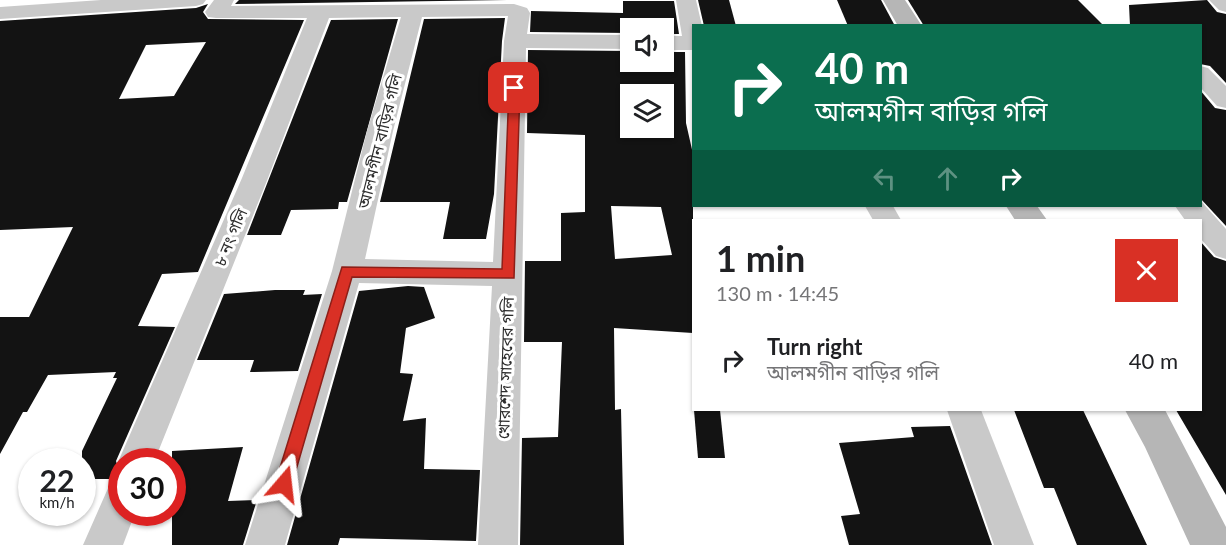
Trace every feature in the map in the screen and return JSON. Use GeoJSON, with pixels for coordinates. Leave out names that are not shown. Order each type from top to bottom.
{"type":"FeatureCollection","features":[{"type":"Feature","properties":{"kind":"street"},"geometry":{"type":"LineString","coordinates":[[0,14],[196,0]]}},
{"type":"Feature","properties":{"kind":"street"},"geometry":{"type":"LineString","coordinates":[[224,0],[216,12],[413,11]]}},
{"type":"Feature","properties":{"kind":"street"},"geometry":{"type":"LineString","coordinates":[[686,0],[692,32]]}},
{"type":"Feature","properties":{"kind":"street"},"geometry":{"type":"LineString","coordinates":[[894,0],[909,24]]}},
{"type":"Feature","properties":{"kind":"street"},"geometry":{"type":"LineString","coordinates":[[1219,0],[1226,6]]}},
{"type":"Feature","properties":{"kind":"street","name":"খোরশেদ সাহেবের গলি"},"geometry":{"type":"LineString","coordinates":[[413,11],[518,11],[515,41],[509,274],[498,545]]}},
{"type":"Feature","properties":{"kind":"street","name":"আলমগীন বাড়ির গলি"},"geometry":{"type":"LineString","coordinates":[[265,545],[347,271],[380,131],[413,11]]}},
{"type":"Feature","properties":{"kind":"street","name":"৮ নং গলি"},"geometry":{"type":"LineString","coordinates":[[142,448],[255,178],[320,12]]}},
{"type":"Feature","properties":{"kind":"street"},"geometry":{"type":"LineString","coordinates":[[515,41],[620,42]]}},
{"type":"Feature","properties":{"kind":"street"},"geometry":{"type":"LineString","coordinates":[[674,43],[692,43]]}},
{"type":"Feature","properties":{"kind":"street"},"geometry":{"type":"LineString","coordinates":[[1202,68],[1226,65]]}},
{"type":"Feature","properties":{"kind":"street"},"geometry":{"type":"LineString","coordinates":[[1202,75],[1226,100]]}},
{"type":"Feature","properties":{"kind":"street"},"geometry":{"type":"LineString","coordinates":[[1190,207],[1200,219]]}},
{"type":"Feature","properties":{"kind":"street"},"geometry":{"type":"LineString","coordinates":[[1202,221],[1226,248]]}},
{"type":"Feature","properties":{"kind":"street"},"geometry":{"type":"LineString","coordinates":[[347,271],[509,274]]}},
{"type":"Feature","properties":{"kind":"street"},"geometry":{"type":"LineString","coordinates":[[964,411],[1014,545]]}},
{"type":"Feature","properties":{"kind":"street"},"geometry":{"type":"LineString","coordinates":[[1144,411],[1159,434],[1212,545]]}},
{"type":"Feature","properties":{"kind":"street"},"geometry":{"type":"LineString","coordinates":[[103,545],[111,526]]}},
{"type":"Feature","properties":{"kind":"building"},"geometry":{"type":"Polygon","coordinates":[[[239,0],[507,0],[235,4],[239,0]]]}},
{"type":"Feature","properties":{"kind":"building"},"geometry":{"type":"Polygon","coordinates":[[[698,0],[729,0],[735,24],[704,24],[698,0]]]}},
{"type":"Feature","properties":{"kind":"building"},"geometry":{"type":"Polygon","coordinates":[[[837,0],[881,0],[894,24],[847,24],[837,0]]]}},
{"type":"Feature","properties":{"kind":"building"},"geometry":{"type":"Polygon","coordinates":[[[908,0],[1078,0],[1102,24],[923,24],[908,0]]]}},
{"type":"Feature","properties":{"kind":"building"},"geometry":{"type":"Polygon","coordinates":[[[1207,0],[1217,12],[1226,14],[1226,83],[1210,66],[1202,64],[1202,24],[1130,24],[1129,5],[1207,0]]]}},
{"type":"Feature","properties":{"kind":"building"},"geometry":{"type":"Polygon","coordinates":[[[623,1],[674,1],[679,34],[674,34],[674,18],[620,18],[620,33],[530,32],[531,11],[623,13],[623,1]]]}},
{"type":"Feature","properties":{"kind":"building"},"geometry":{"type":"Polygon","coordinates":[[[208,4],[203,12],[208,19],[304,20],[198,272],[162,274],[138,326],[175,327],[122,448],[108,448],[108,479],[96,479],[96,448],[83,448],[117,378],[113,378],[116,372],[48,375],[27,412],[23,412],[0,454],[0,317],[29,317],[73,227],[0,230],[0,21],[196,8],[208,4]],[[206,42],[146,45],[119,99],[174,96],[206,42]]]}},
{"type":"Feature","properties":{"kind":"building"},"geometry":{"type":"Polygon","coordinates":[[[505,18],[494,194],[486,239],[443,239],[450,202],[380,202],[424,19],[505,18]]]}},
{"type":"Feature","properties":{"kind":"building"},"geometry":{"type":"Polygon","coordinates":[[[398,19],[347,202],[339,202],[338,209],[291,210],[281,235],[247,235],[331,20],[398,19]]]}},
{"type":"Feature","properties":{"kind":"building"},"geometry":{"type":"Polygon","coordinates":[[[528,50],[620,51],[620,72],[674,72],[674,52],[685,52],[686,123],[692,150],[692,333],[614,328],[615,410],[621,409],[624,545],[520,545],[522,438],[558,437],[562,342],[524,342],[525,261],[561,261],[561,213],[585,212],[585,135],[527,133],[528,50]],[[611,206],[615,259],[672,255],[661,207],[611,206]]]}},
{"type":"Feature","properties":{"kind":"building"},"geometry":{"type":"Polygon","coordinates":[[[1202,92],[1215,108],[1226,110],[1226,226],[1202,200],[1202,92]]]}},
{"type":"Feature","properties":{"kind":"building"},"geometry":{"type":"Polygon","coordinates":[[[1202,243],[1214,257],[1226,261],[1226,495],[1177,411],[1202,411],[1202,243]]]}},
{"type":"Feature","properties":{"kind":"building"},"geometry":{"type":"Polygon","coordinates":[[[408,286],[424,287],[435,318],[406,328],[400,373],[413,374],[403,421],[426,418],[424,469],[480,470],[476,541],[340,538],[338,545],[287,545],[359,291],[408,286]]]}},
{"type":"Feature","properties":{"kind":"building"},"geometry":{"type":"Polygon","coordinates":[[[305,290],[303,295],[322,294],[298,371],[250,372],[254,360],[197,360],[224,294],[305,290]]]}},
{"type":"Feature","properties":{"kind":"building"},"geometry":{"type":"Polygon","coordinates":[[[694,411],[720,411],[725,458],[698,458],[694,411]]]}},
{"type":"Feature","properties":{"kind":"building"},"geometry":{"type":"Polygon","coordinates":[[[1014,411],[1083,411],[1147,545],[1077,545],[1054,488],[1044,488],[1014,411]]]}},
{"type":"Feature","properties":{"kind":"building"},"geometry":{"type":"Polygon","coordinates":[[[950,426],[992,545],[849,545],[841,516],[860,514],[839,443],[914,437],[911,427],[950,426]]]}},
{"type":"Feature","properties":{"kind":"building"},"geometry":{"type":"Polygon","coordinates":[[[243,447],[228,501],[257,500],[243,545],[172,545],[172,526],[186,526],[186,450],[243,447]]]}},
{"type":"Feature","properties":{"kind":"route"},"geometry":{"type":"LineString","coordinates":[[284,484],[347,271],[509,274],[514,88]]}}]}
